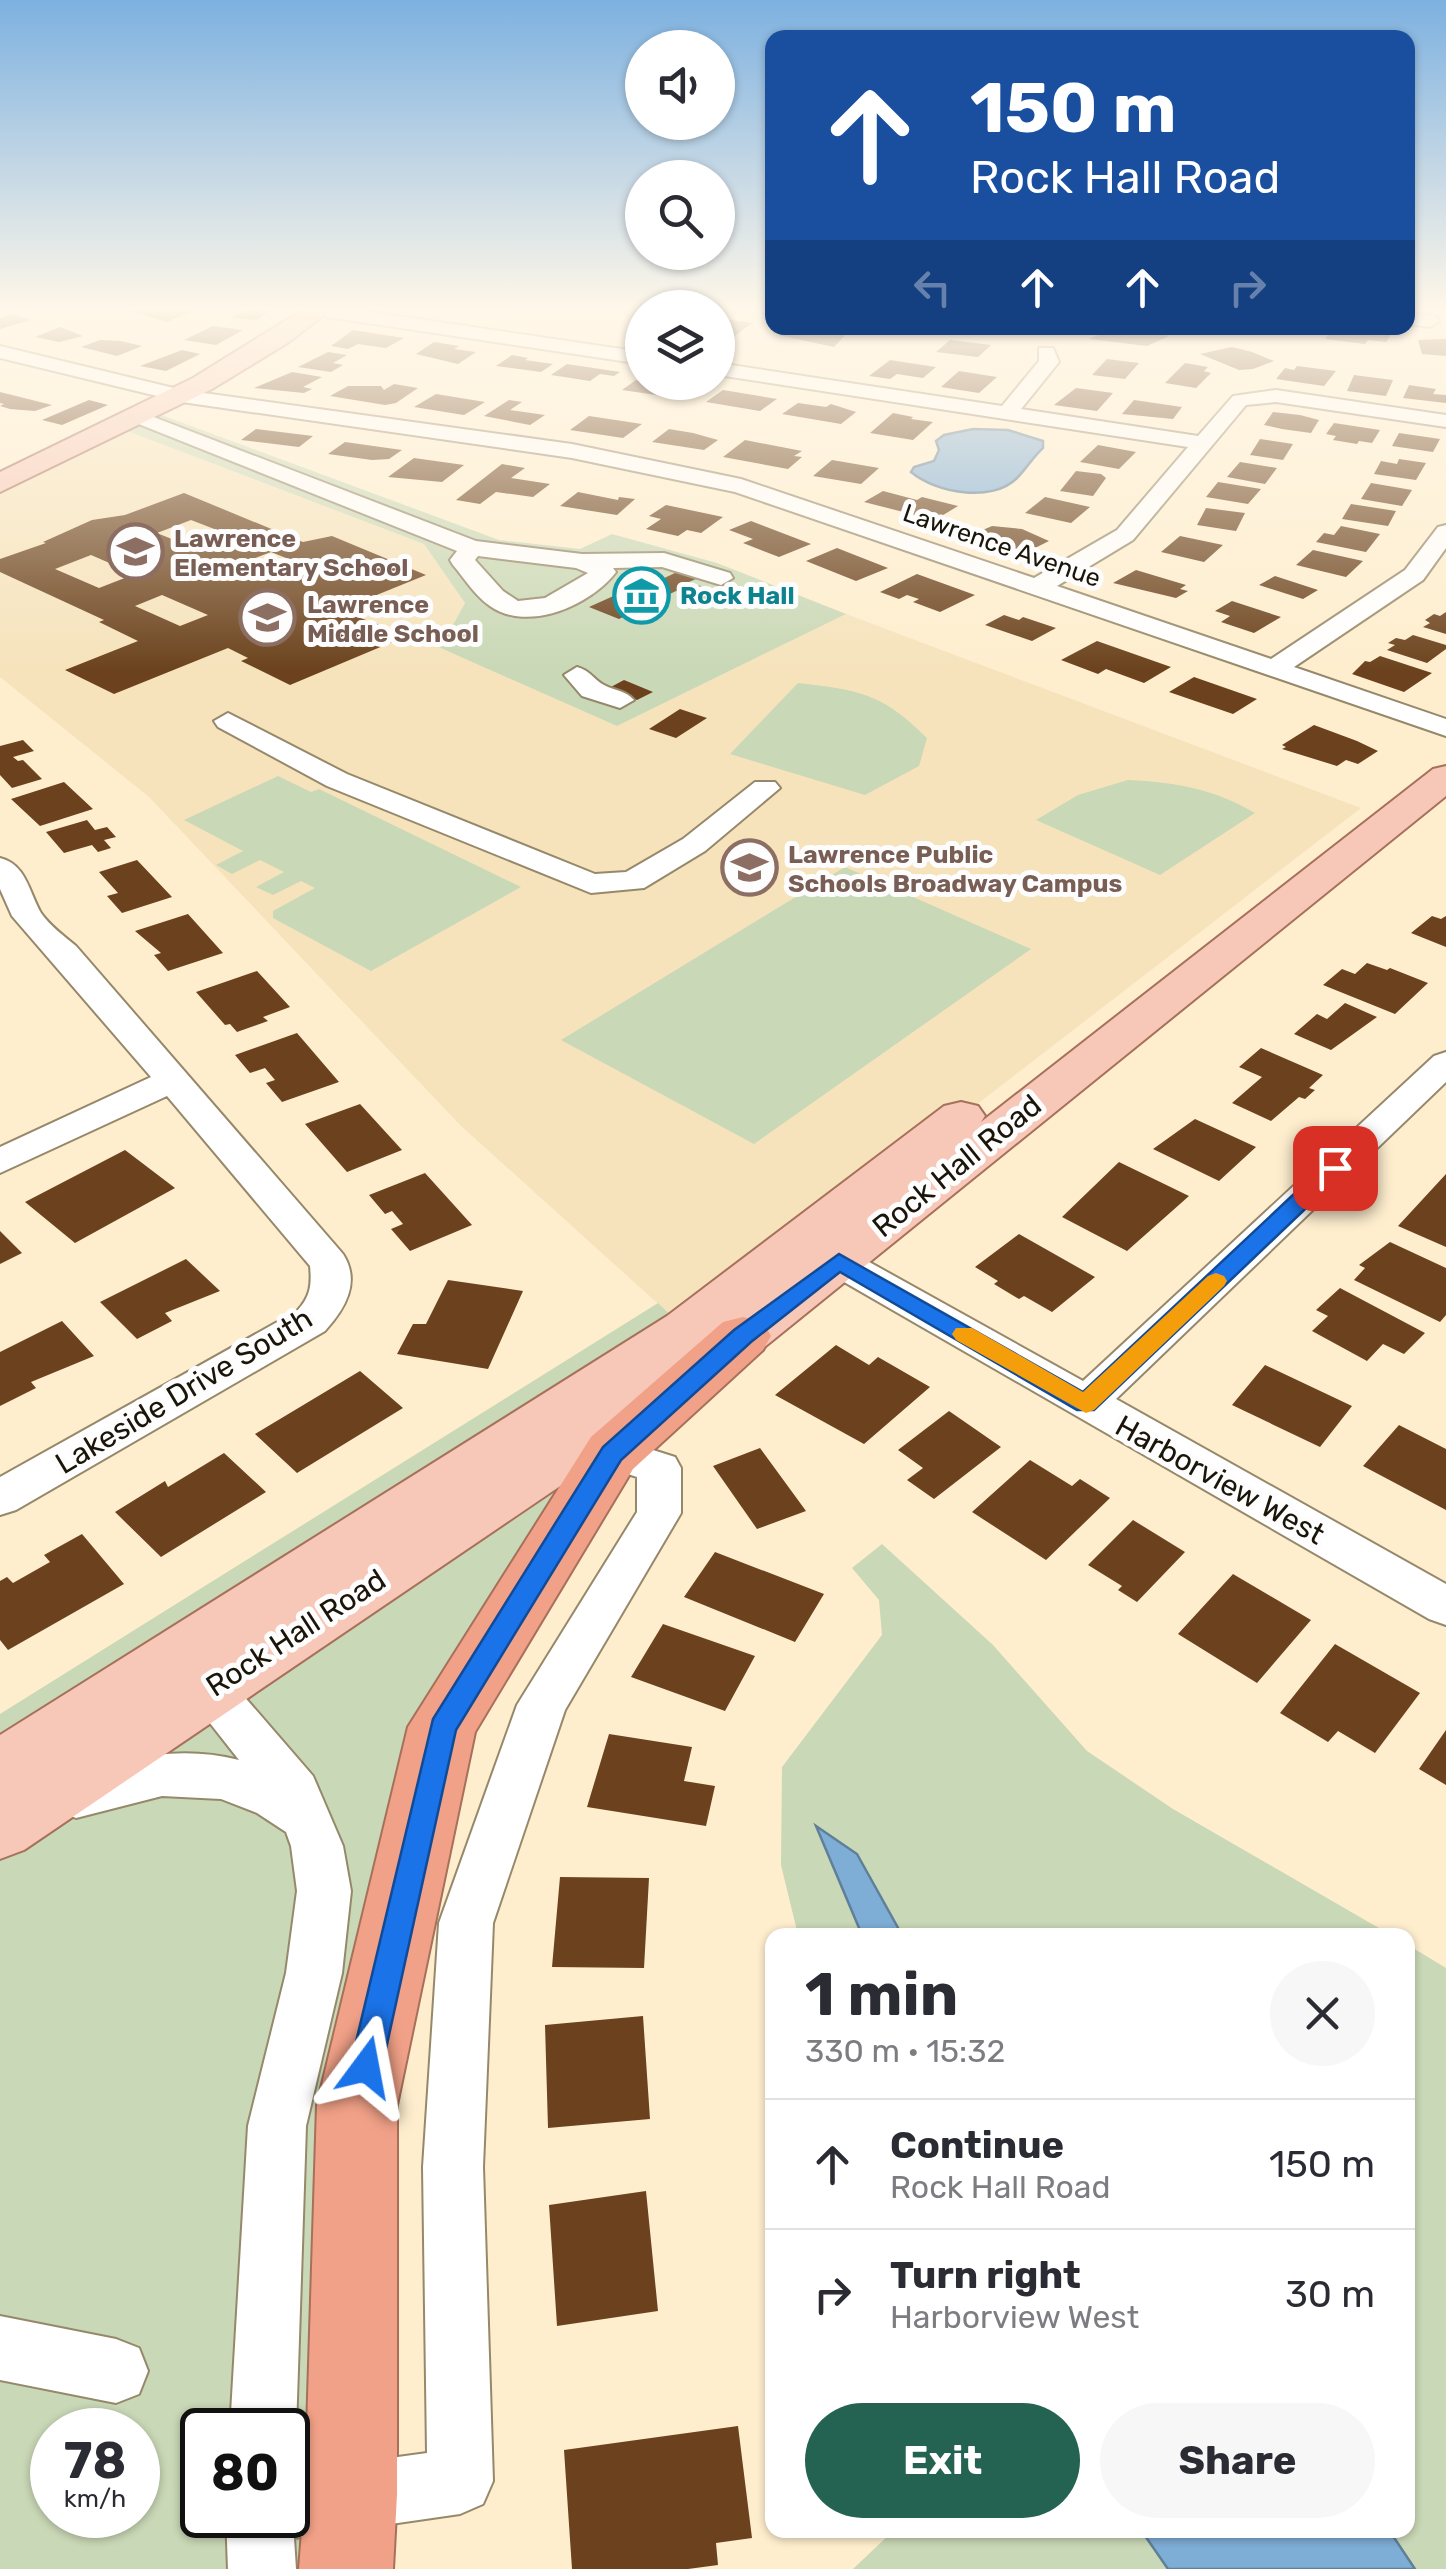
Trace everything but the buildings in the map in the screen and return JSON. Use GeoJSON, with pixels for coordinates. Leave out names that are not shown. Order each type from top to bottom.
{"type":"FeatureCollection","features":[{"type":"Feature","properties":{"kind":"highway"},"geometry":{"type":"LineString","coordinates":[[346,2569],[319,2500],[357,2105],[442,1727],[612,1453],[743,1336]]}},
{"type":"Feature","properties":{"kind":"main road"},"geometry":{"type":"LineString","coordinates":[[0,483],[109,431]]}},
{"type":"Feature","properties":{"kind":"main road","name":"Rock Hall Road"},"geometry":{"type":"LineString","coordinates":[[195,1673],[743,1336],[839,1262],[1136,1001],[1446,741]]}},
{"type":"Feature","properties":{"kind":"main road","name":"Rock Hall Road"},"geometry":{"type":"LineString","coordinates":[[2,1808],[686,1329],[1446,777]]}},
{"type":"Feature","properties":{"kind":"street"},"geometry":{"type":"LineString","coordinates":[[173,431],[472,548],[582,561],[664,560],[721,578]]}},
{"type":"Feature","properties":{"kind":"street","name":"Lawrence Avenue"},"geometry":{"type":"LineString","coordinates":[[425,431],[675,470],[805,506],[1446,728]]}},
{"type":"Feature","properties":{"kind":"street"},"geometry":{"type":"LineString","coordinates":[[1123,431],[1202,443]]}},
{"type":"Feature","properties":{"kind":"street"},"geometry":{"type":"LineString","coordinates":[[1038,586],[1089,560],[1125,535],[1213,431]]}},
{"type":"Feature","properties":{"kind":"street"},"geometry":{"type":"LineString","coordinates":[[1275,668],[1414,576],[1446,532]]}},
{"type":"Feature","properties":{"kind":"street"},"geometry":{"type":"LineString","coordinates":[[472,548],[462,560],[500,602],[529,610]]}},
{"type":"Feature","properties":{"kind":"street"},"geometry":{"type":"LineString","coordinates":[[501,626],[529,610],[576,592],[604,572],[582,561]]}},
{"type":"Feature","properties":{"kind":"street"},"geometry":{"type":"LineString","coordinates":[[577,675],[592,690],[620,700]]}},
{"type":"Feature","properties":{"kind":"street"},"geometry":{"type":"LineString","coordinates":[[228,721],[337,780],[591,884],[633,881],[694,845],[765,788]]}},
{"type":"Feature","properties":{"kind":"street","name":"Lakeside Drive South"},"geometry":{"type":"LineString","coordinates":[[0,868],[18,887],[32,922],[64,953],[329,1263],[334,1290],[329,1302],[311,1321],[0,1498]]}},
{"type":"Feature","properties":{"kind":"street"},"geometry":{"type":"LineString","coordinates":[[1086,1404],[1446,1063]]}},
{"type":"Feature","properties":{"kind":"street"},"geometry":{"type":"LineString","coordinates":[[0,1160],[172,1080]]}},
{"type":"Feature","properties":{"kind":"street","name":"Harborview West"},"geometry":{"type":"LineString","coordinates":[[839,1262],[1446,1606]]}},
{"type":"Feature","properties":{"kind":"street"},"geometry":{"type":"LineString","coordinates":[[319,2500],[460,2481],[453,2167],[466,1923],[542,1705],[660,1513],[659,1468],[612,1453]]}},
{"type":"Feature","properties":{"kind":"street"},"geometry":{"type":"LineString","coordinates":[[195,1673],[295,1791],[317,1846],[324,1891],[314,1973],[277,2126],[264,2408]]}},
{"type":"Feature","properties":{"kind":"street"},"geometry":{"type":"LineString","coordinates":[[2,1808],[110,1783],[196,1774],[233,1779],[281,1799],[302,1818],[317,1846]]}},
{"type":"Feature","properties":{"kind":"street"},"geometry":{"type":"LineString","coordinates":[[0,2348],[116,2371]]}},
{"type":"Feature","properties":{"kind":"street"},"geometry":{"type":"LineString","coordinates":[[260,2538],[262,2569]]}},
{"type":"Feature","properties":{"kind":"shaded area","name":"Lawrence Public Schools Broadway Campus"},"geometry":{"type":"Polygon","coordinates":[[[109,431],[127,431],[424,544],[465,603],[454,623],[426,640],[617,726],[846,614],[1361,808],[686,1329],[460,1125],[149,797],[0,677],[0,483],[109,431]]]}},
{"type":"Feature","properties":{"kind":"green space"},"geometry":{"type":"Polygon","coordinates":[[[127,431],[205,431],[499,540],[580,549],[612,534],[717,563],[846,614],[617,726],[425,641],[454,623],[465,603],[424,544],[127,431]]]}},
{"type":"Feature","properties":{"kind":"green space"},"geometry":{"type":"Polygon","coordinates":[[[798,683],[869,696],[896,711],[927,738],[919,766],[865,795],[730,754],[798,683]]]}},
{"type":"Feature","properties":{"kind":"green space"},"geometry":{"type":"Polygon","coordinates":[[[278,776],[311,792],[319,789],[521,887],[371,971],[273,918],[273,911],[315,888],[301,881],[273,895],[256,887],[284,872],[260,860],[232,874],[216,865],[243,851],[184,820],[278,776]]]}},
{"type":"Feature","properties":{"kind":"green space"},"geometry":{"type":"Polygon","coordinates":[[[1128,780],[1194,788],[1255,813],[1160,875],[1036,820],[1078,795],[1128,780]]]}},
{"type":"Feature","properties":{"kind":"green space"},"geometry":{"type":"Polygon","coordinates":[[[845,867],[1031,949],[754,1144],[561,1040],[845,867]]]}},
{"type":"Feature","properties":{"kind":"green space"},"geometry":{"type":"Polygon","coordinates":[[[658,1303],[682,1326],[0,1763],[0,1714],[658,1303]]]}},
{"type":"Feature","properties":{"kind":"green space"},"geometry":{"type":"Polygon","coordinates":[[[647,1398],[453,1723],[394,1975],[349,2569],[0,2569],[0,1838],[647,1398]]]}},
{"type":"Feature","properties":{"kind":"green space"},"geometry":{"type":"Polygon","coordinates":[[[882,1544],[993,1645],[1087,1751],[1173,1809],[1379,1928],[898,1928],[857,1854],[818,1827],[859,1928],[796,1928],[781,1865],[782,1767],[882,1635],[879,1600],[852,1568],[882,1544]]]}},
{"type":"Feature","properties":{"kind":"green space"},"geometry":{"type":"Polygon","coordinates":[[[1415,1949],[1446,1968],[1446,2569],[1415,2569],[1394,2538],[1415,2538],[1415,1949]]]}},
{"type":"Feature","properties":{"kind":"green space"},"geometry":{"type":"Polygon","coordinates":[[[886,2538],[1147,2538],[1168,2569],[853,2569],[886,2538]]]}},
{"type":"Feature","properties":{"kind":"water"},"geometry":{"type":"Polygon","coordinates":[[[1011,431],[1043,441],[1043,448],[1006,486],[979,493],[964,492],[935,485],[911,472],[914,467],[934,461],[939,450],[936,441],[944,435],[1011,431]]]}},
{"type":"Feature","properties":{"kind":"water"},"geometry":{"type":"Polygon","coordinates":[[[816,1826],[857,1854],[898,1928],[859,1928],[816,1826]]]}},
{"type":"Feature","properties":{"kind":"water"},"geometry":{"type":"Polygon","coordinates":[[[1147,2538],[1394,2538],[1415,2569],[1168,2569],[1147,2538]]]}},
{"type":"Feature","properties":{"kind":"slow traffic"},"geometry":{"type":"LineString","coordinates":[[964,1334],[1086,1404],[1216,1281]]}},
{"type":"Feature","properties":{"kind":"place","name":"Lawrence Elementary School"},"geometry":{"type":"Point","coordinates":[135,552]}},
{"type":"Feature","properties":{"kind":"place","name":"Rock Hall"},"geometry":{"type":"Point","coordinates":[641,595]}},
{"type":"Feature","properties":{"kind":"place","name":"Lawrence Middle School"},"geometry":{"type":"Point","coordinates":[268,618]}},
{"type":"Feature","properties":{"kind":"place","name":"Lawrence Public Schools Broadway Campus"},"geometry":{"type":"Point","coordinates":[749,868]}},
{"type":"Feature","properties":{"kind":"route"},"geometry":{"type":"LineString","coordinates":[[366,2067],[442,1727],[612,1453],[743,1336],[839,1262],[1086,1404],[1335,1168]]}}]}
